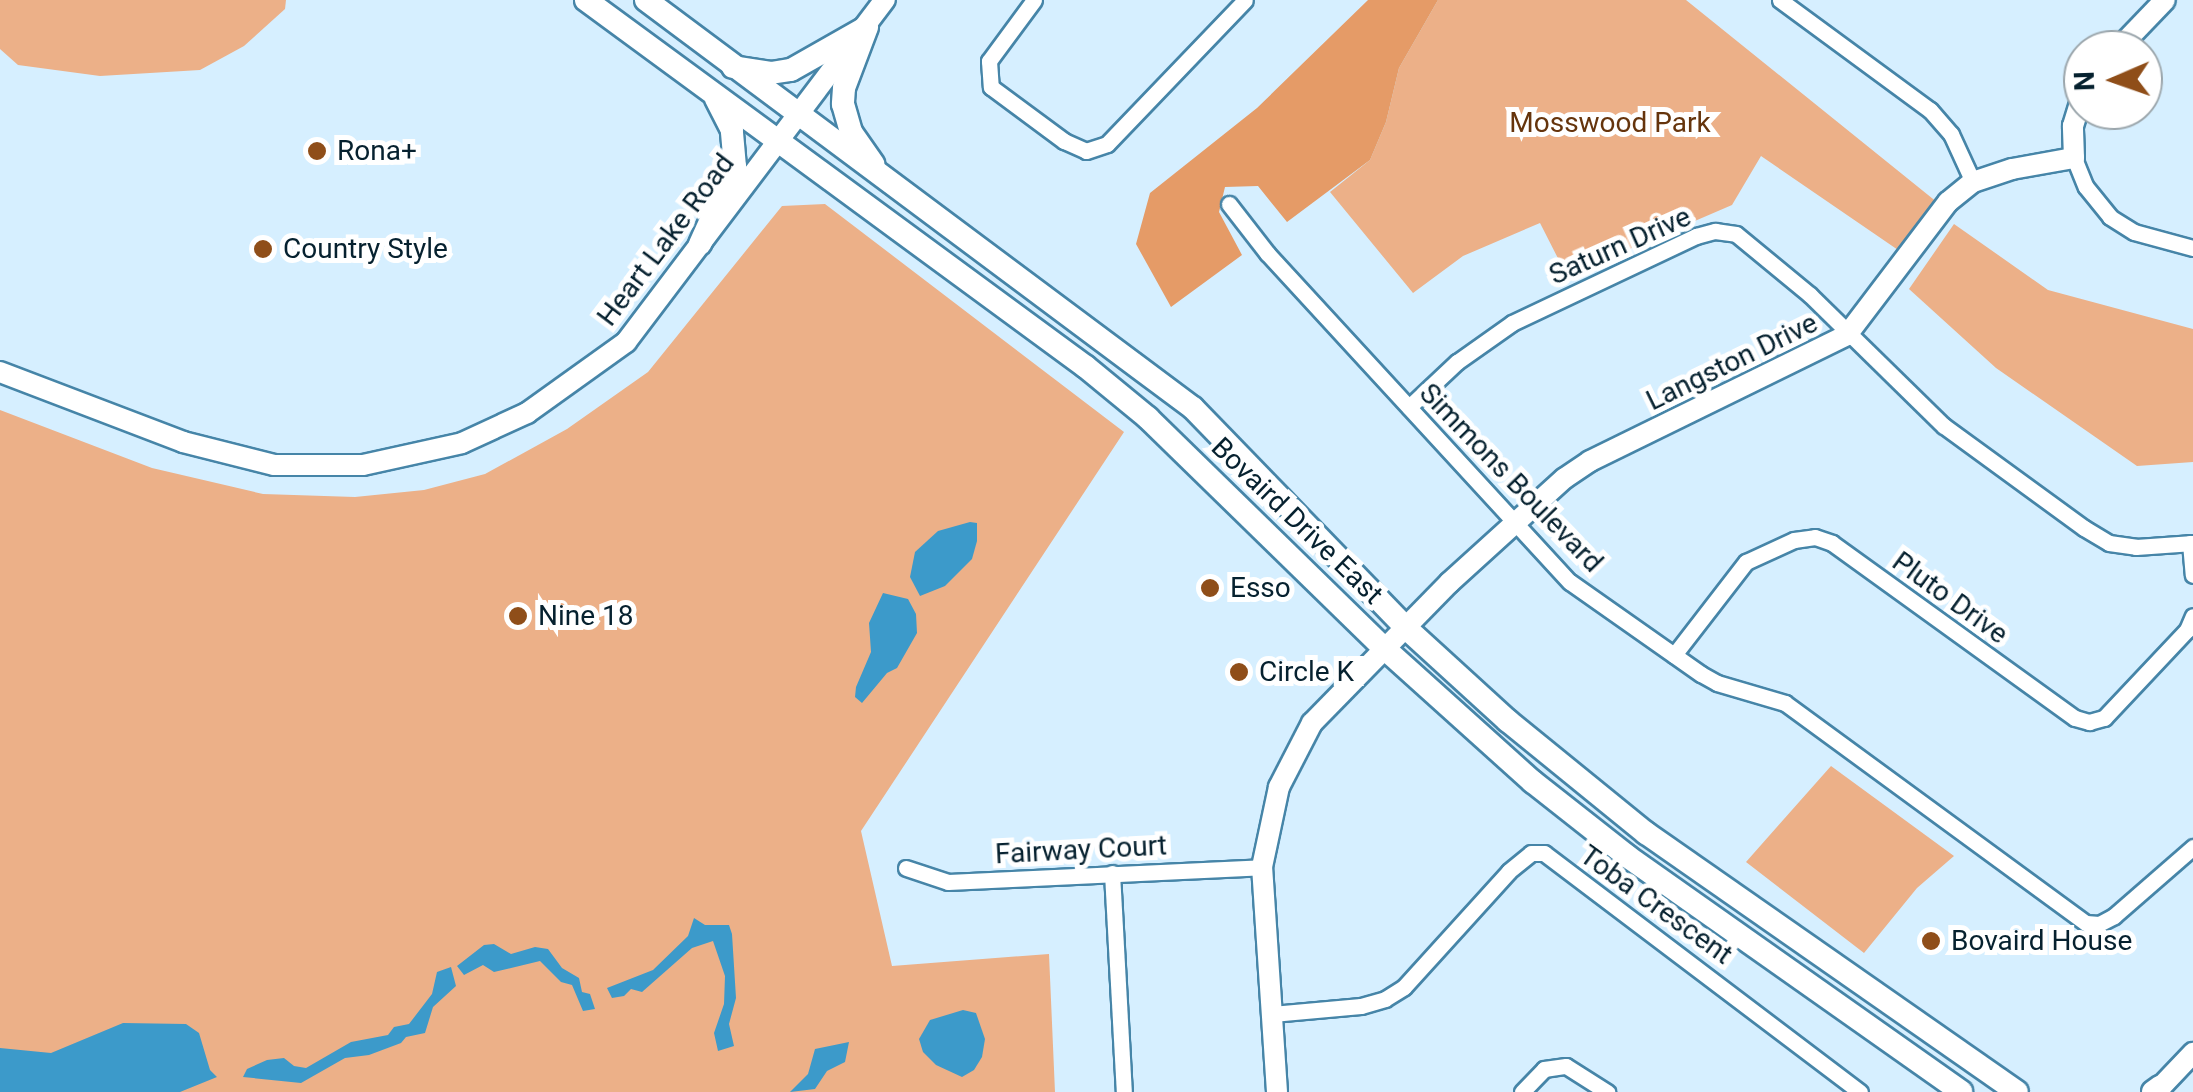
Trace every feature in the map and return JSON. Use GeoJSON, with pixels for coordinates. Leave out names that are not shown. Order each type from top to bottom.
{"type":"FeatureCollection","features":[{"type":"Feature","properties":{"kind":"main road","name":"Bovaird Drive East"},"geometry":{"type":"LineString","coordinates":[[586,0],[1086,367],[1148,418],[1475,732],[1626,856],[1961,1092]]}},
{"type":"Feature","properties":{"kind":"main road","name":"Bovaird Drive East"},"geometry":{"type":"LineString","coordinates":[[646,0],[1193,408],[1405,627],[1508,720],[1646,832],[2017,1092]]}},
{"type":"Feature","properties":{"kind":"main road"},"geometry":{"type":"LineString","coordinates":[[730,66],[771,73],[791,70],[867,26]]}},
{"type":"Feature","properties":{"kind":"main road"},"geometry":{"type":"LineString","coordinates":[[867,26],[844,88],[843,104],[851,132],[884,180]]}},
{"type":"Feature","properties":{"kind":"main road"},"geometry":{"type":"LineString","coordinates":[[700,244],[735,167],[737,151],[715,95]]}},
{"type":"Feature","properties":{"kind":"street","name":"Heart Lake Road"},"geometry":{"type":"LineString","coordinates":[[0,372],[170,438],[238,458],[302,467],[388,462],[462,443],[527,412],[571,385],[626,342],[885,0]]}},
{"type":"Feature","properties":{"kind":"street"},"geometry":{"type":"LineString","coordinates":[[1034,0],[989,60],[991,86],[1064,141],[1086,151],[1107,144],[1245,0]]}},
{"type":"Feature","properties":{"kind":"street"},"geometry":{"type":"LineString","coordinates":[[1780,0],[1930,110],[1951,134],[1973,182]]}},
{"type":"Feature","properties":{"kind":"street"},"geometry":{"type":"LineString","coordinates":[[2137,30],[2165,0]]}},
{"type":"Feature","properties":{"kind":"street"},"geometry":{"type":"LineString","coordinates":[[2074,130],[2074,158],[2086,187],[2110,217],[2134,232],[2192,245]]}},
{"type":"Feature","properties":{"kind":"street","name":"Langston Drive"},"geometry":{"type":"LineString","coordinates":[[1277,1092],[1262,867],[1270,818],[1290,761],[1334,697],[1516,522],[1590,461],[1847,335],[1948,202],[1973,182],[2012,169],[2074,158]]}},
{"type":"Feature","properties":{"kind":"street","name":"Simmons Boulevard"},"geometry":{"type":"LineString","coordinates":[[1228,204],[1570,582],[1674,655],[1717,683],[1785,703],[2086,923],[2099,924],[2114,916],[2193,847]]}},
{"type":"Feature","properties":{"kind":"street","name":"Saturn Drive"},"geometry":{"type":"LineString","coordinates":[[1409,407],[1457,362],[1512,323],[1715,231],[1736,234],[1810,295],[1847,335]]}},
{"type":"Feature","properties":{"kind":"street"},"geometry":{"type":"LineString","coordinates":[[1847,335],[1944,426],[2084,528],[2109,543],[2136,547],[2191,543],[2193,575]]}},
{"type":"Feature","properties":{"kind":"street","name":"Pluto Drive"},"geometry":{"type":"LineString","coordinates":[[1674,655],[1746,562],[1794,540],[1815,536],[1832,543],[2074,718],[2090,722],[2104,718],[2186,630],[2193,616]]}},
{"type":"Feature","properties":{"kind":"street","name":"Toba Crescent"},"geometry":{"type":"LineString","coordinates":[[1272,1014],[1362,1006],[1385,999],[1404,986],[1510,871],[1530,853],[1544,853],[1860,1092]]}},
{"type":"Feature","properties":{"kind":"street","name":"Fairway Court"},"geometry":{"type":"LineString","coordinates":[[906,868],[948,882],[1262,867]]}},
{"type":"Feature","properties":{"kind":"street"},"geometry":{"type":"LineString","coordinates":[[1112,873],[1124,1092]]}},
{"type":"Feature","properties":{"kind":"street"},"geometry":{"type":"LineString","coordinates":[[2156,1090],[2193,1053]]}},
{"type":"Feature","properties":{"kind":"street"},"geometry":{"type":"LineString","coordinates":[[1522,1092],[1544,1069],[1566,1066],[1607,1092]]}},
{"type":"Feature","properties":{"kind":"green space"},"geometry":{"type":"Polygon","coordinates":[[[0,0],[286,0],[285,9],[244,46],[200,70],[100,76],[18,65],[0,49],[0,0]]]}},
{"type":"Feature","properties":{"kind":"green space","name":"Mosswood Park"},"geometry":{"type":"Polygon","coordinates":[[[1438,0],[1686,0],[1938,203],[1901,252],[1761,156],[1732,205],[1567,276],[1540,223],[1463,256],[1413,293],[1330,192],[1370,160],[1386,122],[1399,68],[1438,0]]]}},
{"type":"Feature","properties":{"kind":"green space"},"geometry":{"type":"Polygon","coordinates":[[[825,204],[1124,432],[861,831],[892,966],[1049,954],[1055,1092],[0,1092],[0,410],[152,468],[263,494],[355,497],[424,490],[485,474],[567,429],[648,372],[782,206],[825,204]]]}},
{"type":"Feature","properties":{"kind":"green space"},"geometry":{"type":"Polygon","coordinates":[[[1954,224],[2048,290],[2193,329],[2193,462],[2137,466],[1996,368],[1909,289],[1954,224]]]}},
{"type":"Feature","properties":{"kind":"green space"},"geometry":{"type":"Polygon","coordinates":[[[1831,766],[1954,856],[1917,888],[1864,953],[1746,862],[1831,766]]]}},
{"type":"Feature","properties":{"kind":"shaded area"},"geometry":{"type":"Polygon","coordinates":[[[1368,0],[1438,0],[1399,68],[1386,122],[1370,160],[1287,222],[1258,186],[1225,187],[1219,212],[1242,255],[1171,307],[1136,244],[1150,193],[1257,108],[1368,0]]]}},
{"type":"Feature","properties":{"kind":"water"},"geometry":{"type":"Polygon","coordinates":[[[977,523],[972,559],[945,586],[920,596],[910,577],[915,552],[938,531],[977,523]]]}},
{"type":"Feature","properties":{"kind":"water"},"geometry":{"type":"Polygon","coordinates":[[[883,593],[908,599],[916,614],[917,633],[897,668],[887,673],[862,703],[855,697],[856,687],[871,652],[869,623],[883,593]]]}},
{"type":"Feature","properties":{"kind":"water"},"geometry":{"type":"Polygon","coordinates":[[[694,918],[705,925],[729,925],[732,934],[736,998],[729,1024],[734,1046],[718,1051],[714,1033],[724,1004],[725,976],[713,941],[692,948],[642,992],[631,989],[624,996],[612,998],[607,988],[653,970],[688,936],[694,918]]]}},
{"type":"Feature","properties":{"kind":"water"},"geometry":{"type":"Polygon","coordinates":[[[494,944],[511,954],[535,947],[548,949],[562,968],[579,978],[582,992],[590,994],[595,1009],[583,1011],[572,985],[561,982],[540,961],[494,972],[483,965],[464,975],[457,966],[484,945],[494,944]]]}},
{"type":"Feature","properties":{"kind":"water"},"geometry":{"type":"Polygon","coordinates":[[[451,967],[456,986],[433,1007],[425,1033],[406,1037],[401,1043],[369,1055],[345,1058],[301,1083],[243,1077],[247,1069],[267,1060],[284,1058],[294,1066],[306,1068],[351,1042],[388,1035],[394,1027],[409,1024],[432,994],[437,972],[451,967]]]}},
{"type":"Feature","properties":{"kind":"water"},"geometry":{"type":"Polygon","coordinates":[[[963,1010],[976,1013],[985,1039],[982,1057],[974,1070],[962,1077],[936,1065],[923,1052],[919,1039],[930,1020],[963,1010]]]}},
{"type":"Feature","properties":{"kind":"water"},"geometry":{"type":"Polygon","coordinates":[[[123,1023],[186,1024],[199,1033],[210,1070],[217,1077],[180,1092],[0,1092],[0,1048],[51,1053],[123,1023]]]}},
{"type":"Feature","properties":{"kind":"water"},"geometry":{"type":"Polygon","coordinates":[[[849,1042],[845,1062],[827,1071],[815,1089],[790,1092],[808,1074],[815,1049],[849,1042]]]}},
{"type":"Feature","properties":{"kind":"place","name":"Rona+"},"geometry":{"type":"Point","coordinates":[317,151]}},
{"type":"Feature","properties":{"kind":"place","name":"Country Style"},"geometry":{"type":"Point","coordinates":[263,249]}},
{"type":"Feature","properties":{"kind":"place","name":"Esso"},"geometry":{"type":"Point","coordinates":[1210,588]}},
{"type":"Feature","properties":{"kind":"place","name":"Nine 18"},"geometry":{"type":"Point","coordinates":[518,616]}},
{"type":"Feature","properties":{"kind":"place","name":"Circle K"},"geometry":{"type":"Point","coordinates":[1239,672]}},
{"type":"Feature","properties":{"kind":"place","name":"Bovaird House"},"geometry":{"type":"Point","coordinates":[1931,941]}}]}
